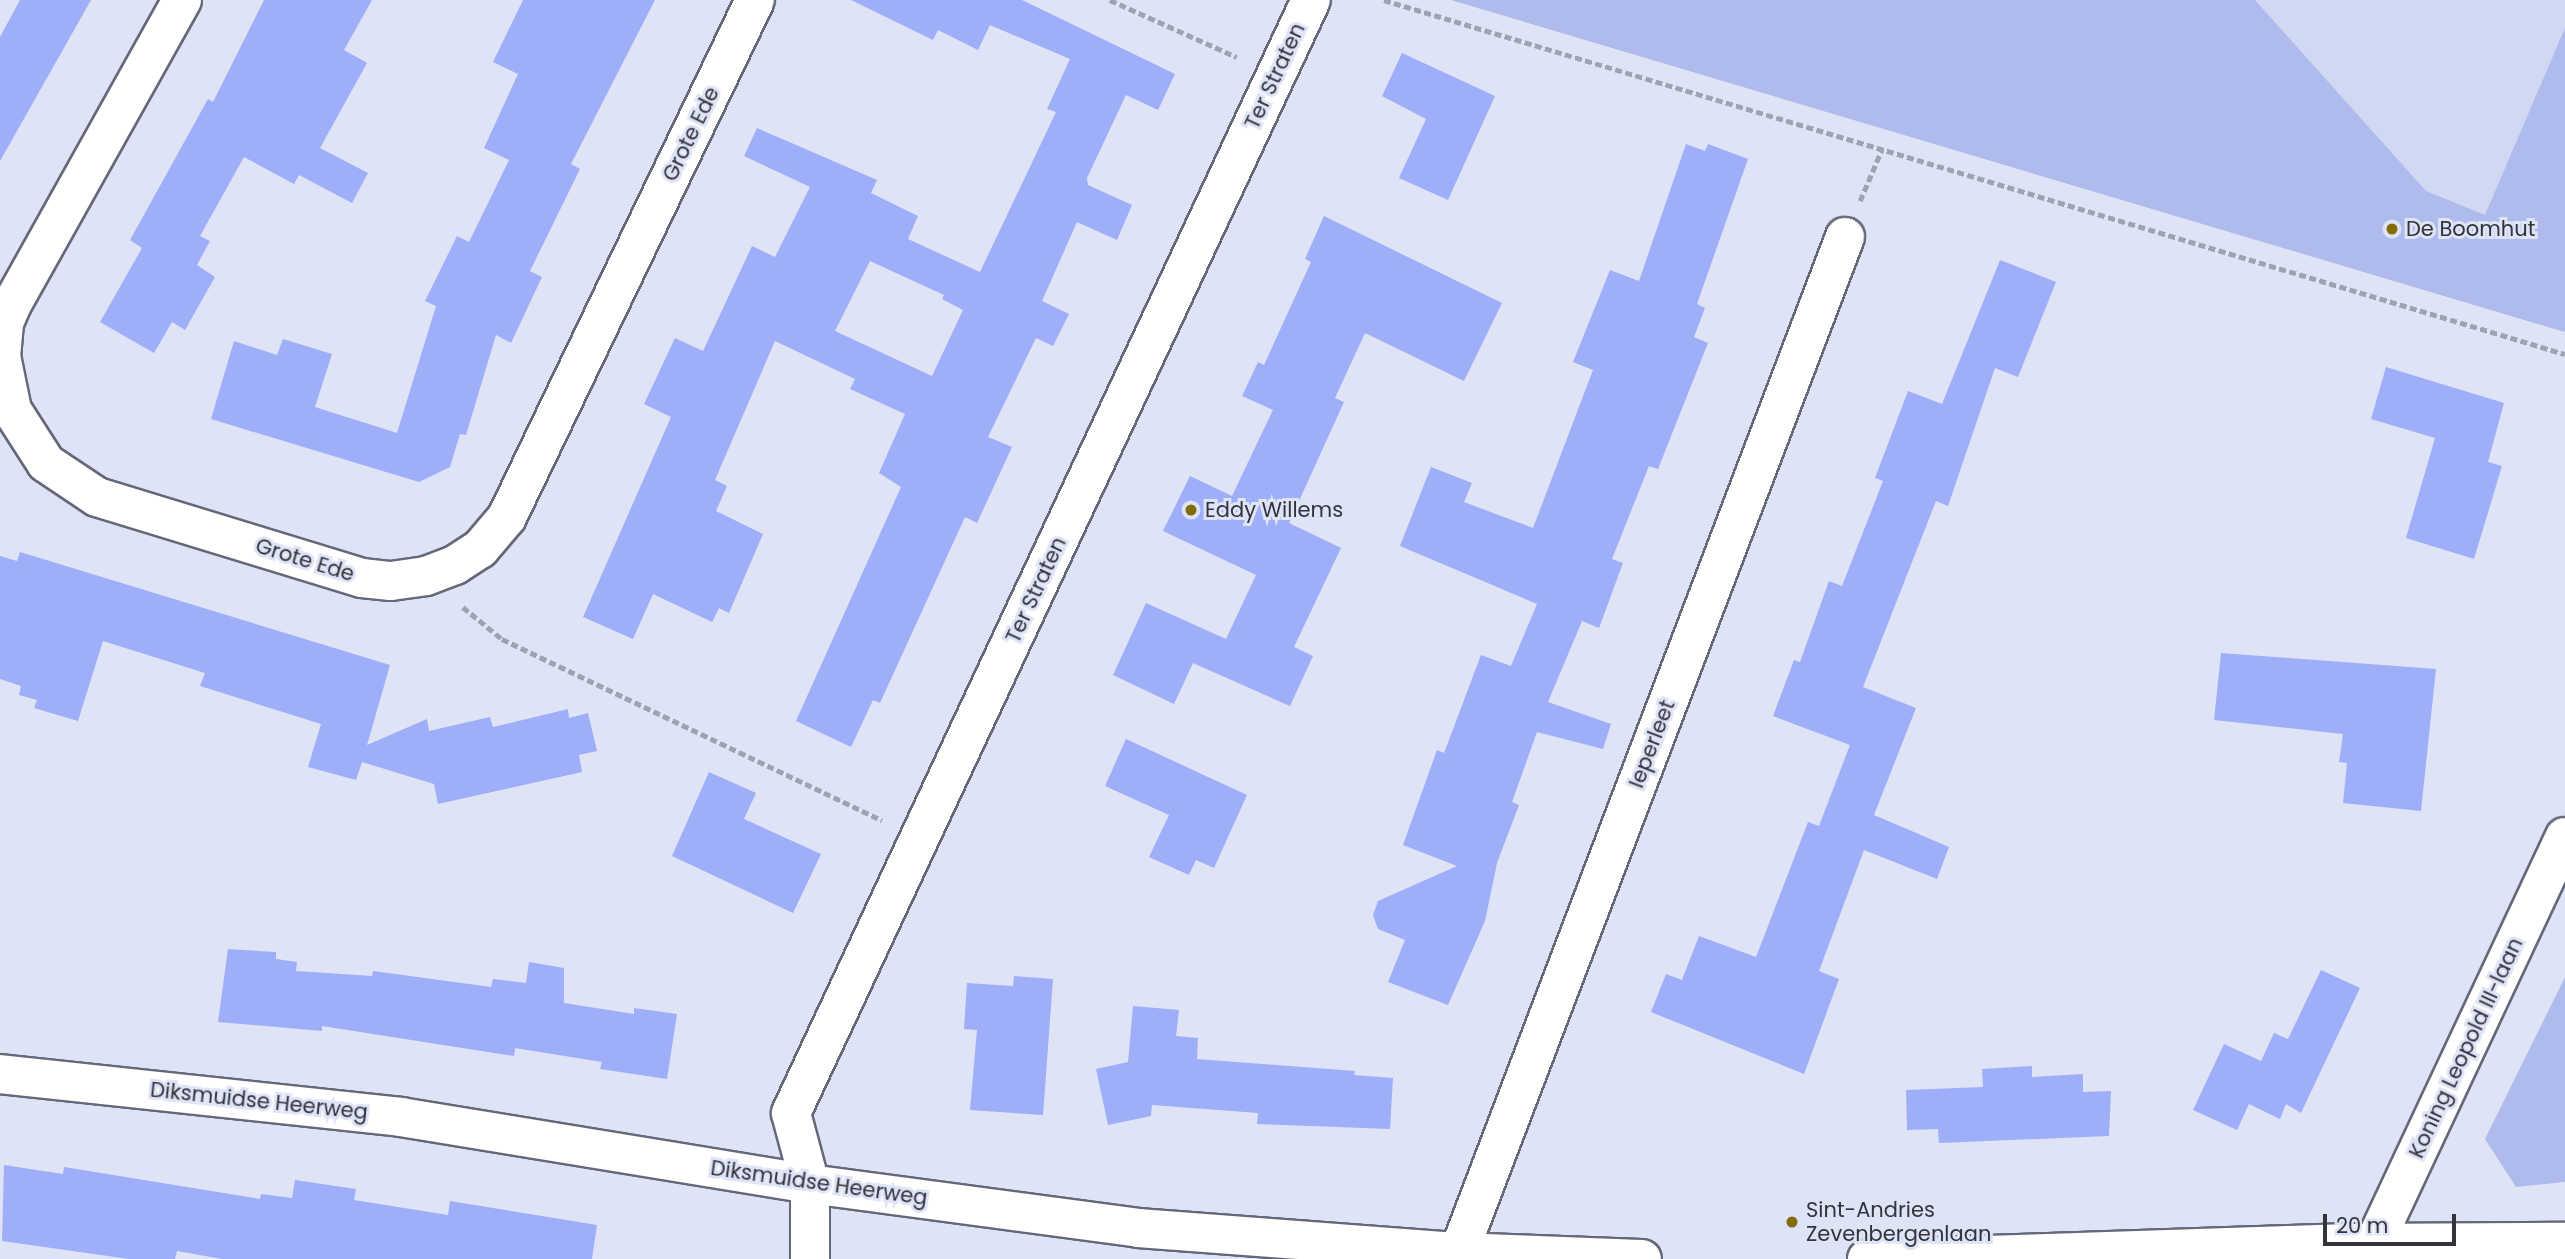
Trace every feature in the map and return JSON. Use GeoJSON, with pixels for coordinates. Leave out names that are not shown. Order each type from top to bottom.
{"type":"FeatureCollection","features":[{"type":"Feature","properties":{"kind":"street","name":"Grote Ede"},"geometry":{"type":"LineString","coordinates":[[182,0],[4,323],[2,372],[20,429],[58,473],[97,497],[362,578],[391,581],[426,576],[480,549],[507,517],[755,0]]}},
{"type":"Feature","properties":{"kind":"street","name":"Ter Straten"},"geometry":{"type":"LineString","coordinates":[[810,1259],[810,1184],[791,1113],[1311,0]]}},
{"type":"Feature","properties":{"kind":"street","name":"Ieperleet"},"geometry":{"type":"LineString","coordinates":[[1459,1252],[1845,237]]}},
{"type":"Feature","properties":{"kind":"street","name":"Koning Leopold III-laan"},"geometry":{"type":"LineString","coordinates":[[2371,1251],[2565,837]]}},
{"type":"Feature","properties":{"kind":"street","name":"Diksmuidse Heerweg"},"geometry":{"type":"LineString","coordinates":[[0,1074],[401,1117],[810,1184],[1138,1228],[1459,1252],[1642,1259]]}},
{"type":"Feature","properties":{"kind":"street"},"geometry":{"type":"LineString","coordinates":[[1867,1259],[2371,1251],[2565,1242]]}},
{"type":"Feature","properties":{"kind":"path"},"geometry":{"type":"LineString","coordinates":[[1110,0],[1276,75]]}},
{"type":"Feature","properties":{"kind":"path"},"geometry":{"type":"LineString","coordinates":[[1384,0],[2565,354]]}},
{"type":"Feature","properties":{"kind":"path"},"geometry":{"type":"LineString","coordinates":[[1845,237],[1882,149]]}},
{"type":"Feature","properties":{"kind":"path"},"geometry":{"type":"LineString","coordinates":[[426,576],[502,639],[920,839]]}},
{"type":"Feature","properties":{"kind":"shaded area","name":"De Boomhut"},"geometry":{"type":"Polygon","coordinates":[[[1451,0],[2565,0],[2565,332],[1875,126],[1451,0]]]}},
{"type":"Feature","properties":{"kind":"shaded area","name":"De Boomhut"},"geometry":{"type":"Polygon","coordinates":[[[1451,0],[2255,0],[2426,191],[2485,215],[2565,28],[2565,332],[1451,0]]]}},
{"type":"Feature","properties":{"kind":"shaded area"},"geometry":{"type":"Polygon","coordinates":[[[2565,977],[2565,1182],[2516,1187],[2485,1139],[2565,977]]]}},
{"type":"Feature","properties":{"kind":"building"},"geometry":{"type":"Polygon","coordinates":[[[20,0],[91,0],[0,161],[0,37],[20,0]]]}},
{"type":"Feature","properties":{"kind":"building"},"geometry":{"type":"Polygon","coordinates":[[[264,0],[372,0],[344,50],[367,63],[320,148],[368,173],[352,203],[299,175],[294,184],[244,157],[200,236],[210,241],[197,265],[215,277],[185,330],[172,322],[154,353],[100,322],[142,248],[130,240],[208,99],[213,102],[264,0]]]}},
{"type":"Feature","properties":{"kind":"building"},"geometry":{"type":"Polygon","coordinates":[[[523,0],[655,0],[571,164],[580,169],[530,271],[542,277],[511,343],[496,335],[466,435],[460,434],[450,467],[419,482],[211,419],[234,341],[277,355],[283,339],[332,354],[315,407],[397,433],[436,306],[425,301],[457,236],[469,242],[509,160],[484,148],[518,74],[493,62],[523,0]]]}},
{"type":"Feature","properties":{"kind":"building"},"geometry":{"type":"Polygon","coordinates":[[[851,0],[1022,0],[1175,74],[1158,110],[1126,95],[1087,178],[1088,185],[1132,205],[1117,240],[1077,222],[1042,301],[1069,314],[1053,346],[1036,338],[988,437],[1012,447],[977,523],[965,517],[880,703],[873,700],[851,747],[796,721],[901,487],[879,473],[905,414],[850,389],[855,379],[775,341],[715,480],[727,486],[716,511],[763,534],[729,613],[719,608],[712,622],[653,594],[633,639],[583,617],[671,417],[644,404],[675,338],[703,351],[752,246],[775,257],[810,187],[744,156],[757,128],[877,180],[871,193],[918,216],[908,239],[980,272],[1056,112],[1047,109],[1070,59],[990,25],[978,50],[938,30],[933,40],[851,0]],[[870,261],[835,331],[932,376],[963,310],[942,299],[944,295],[870,261]]]}},
{"type":"Feature","properties":{"kind":"building"},"geometry":{"type":"Polygon","coordinates":[[[1402,53],[1495,96],[1448,200],[1399,178],[1426,119],[1382,96],[1402,53]]]}},
{"type":"Feature","properties":{"kind":"building"},"geometry":{"type":"Polygon","coordinates":[[[1686,144],[1705,151],[1708,144],[1748,159],[1697,304],[1705,308],[1694,337],[1708,343],[1658,469],[1649,466],[1612,559],[1623,563],[1599,628],[1582,621],[1548,702],[1611,724],[1603,749],[1537,732],[1512,802],[1519,805],[1497,863],[1485,921],[1448,1005],[1388,982],[1405,940],[1378,929],[1373,915],[1378,901],[1457,866],[1403,845],[1437,750],[1444,753],[1481,655],[1511,666],[1537,604],[1400,546],[1431,467],[1472,483],[1464,502],[1533,528],[1593,370],[1573,362],[1610,270],[1639,281],[1686,144]]]}},
{"type":"Feature","properties":{"kind":"building"},"geometry":{"type":"Polygon","coordinates":[[[1324,216],[1502,303],[1464,381],[1365,333],[1335,398],[1344,402],[1289,523],[1341,548],[1294,647],[1313,656],[1290,706],[1193,663],[1174,704],[1113,675],[1146,603],[1226,639],[1256,575],[1163,531],[1190,476],[1232,496],[1273,410],[1242,396],[1258,362],[1264,365],[1311,262],[1305,259],[1324,216]]]}},
{"type":"Feature","properties":{"kind":"building"},"geometry":{"type":"Polygon","coordinates":[[[2000,260],[2056,282],[2018,377],[1995,368],[1948,506],[1936,501],[1863,687],[1916,708],[1874,815],[1949,847],[1937,879],[1864,850],[1819,971],[1839,979],[1804,1074],[1651,1012],[1666,974],[1682,980],[1699,936],[1756,957],[1808,822],[1819,826],[1850,745],[1773,716],[1794,660],[1800,662],[1829,581],[1842,586],[1883,481],[1875,478],[1908,391],[1942,404],[2000,260]]]}},
{"type":"Feature","properties":{"kind":"building"},"geometry":{"type":"Polygon","coordinates":[[[2386,367],[2504,403],[2488,462],[2502,466],[2474,559],[2406,538],[2435,438],[2371,419],[2386,367]]]}},
{"type":"Feature","properties":{"kind":"building"},"geometry":{"type":"Polygon","coordinates":[[[20,552],[390,665],[367,745],[427,719],[429,731],[490,717],[493,727],[568,709],[569,718],[588,713],[597,751],[579,755],[582,772],[438,804],[434,784],[362,762],[356,780],[308,767],[321,724],[200,686],[205,673],[103,641],[78,721],[34,708],[37,700],[19,695],[21,686],[0,679],[0,556],[17,561],[20,552]]]}},
{"type":"Feature","properties":{"kind":"building"},"geometry":{"type":"Polygon","coordinates":[[[2221,653],[2436,669],[2421,811],[2343,803],[2347,763],[2339,762],[2343,734],[2214,720],[2221,653]]]}},
{"type":"Feature","properties":{"kind":"building"},"geometry":{"type":"Polygon","coordinates":[[[1126,739],[1247,795],[1214,868],[1196,860],[1189,875],[1149,857],[1169,815],[1105,786],[1126,739]]]}},
{"type":"Feature","properties":{"kind":"building"},"geometry":{"type":"Polygon","coordinates":[[[709,772],[756,793],[744,819],[821,854],[793,913],[672,856],[709,772]]]}},
{"type":"Feature","properties":{"kind":"building"},"geometry":{"type":"Polygon","coordinates":[[[228,949],[276,952],[276,959],[297,962],[296,971],[372,976],[373,971],[491,987],[493,979],[526,983],[529,962],[564,968],[564,1003],[634,1014],[634,1008],[677,1014],[667,1079],[600,1069],[602,1062],[515,1048],[514,1056],[322,1026],[322,1031],[218,1022],[228,949]]]}},
{"type":"Feature","properties":{"kind":"building"},"geometry":{"type":"Polygon","coordinates":[[[2321,970],[2360,988],[2301,1113],[2286,1104],[2280,1119],[2249,1104],[2237,1130],[2193,1110],[2224,1044],[2261,1061],[2274,1033],[2288,1039],[2321,970]]]}},
{"type":"Feature","properties":{"kind":"building"},"geometry":{"type":"Polygon","coordinates":[[[1014,976],[1053,979],[1043,1115],[970,1110],[977,1030],[964,1029],[967,983],[1013,986],[1014,976]]]}},
{"type":"Feature","properties":{"kind":"building"},"geometry":{"type":"Polygon","coordinates":[[[1133,1006],[1179,1010],[1176,1036],[1198,1038],[1197,1059],[1355,1071],[1354,1075],[1393,1078],[1390,1129],[1257,1124],[1258,1113],[1152,1105],[1151,1116],[1108,1125],[1096,1069],[1128,1062],[1133,1006]]]}},
{"type":"Feature","properties":{"kind":"building"},"geometry":{"type":"Polygon","coordinates":[[[2032,1066],[2032,1077],[2083,1074],[2083,1092],[2111,1091],[2109,1136],[1939,1143],[1938,1129],[1907,1130],[1906,1090],[1983,1087],[1982,1069],[2032,1066]]]}},
{"type":"Feature","properties":{"kind":"building"},"geometry":{"type":"Polygon","coordinates":[[[4,1165],[63,1174],[64,1167],[260,1199],[261,1194],[292,1198],[295,1180],[356,1189],[354,1200],[448,1215],[450,1201],[597,1225],[592,1259],[222,1259],[177,1251],[175,1259],[129,1259],[2,1241],[4,1165]]]}},
{"type":"Feature","properties":{"kind":"place","name":"De Boomhut"},"geometry":{"type":"Point","coordinates":[2392,229]}},
{"type":"Feature","properties":{"kind":"place","name":"Eddy Willems"},"geometry":{"type":"Point","coordinates":[1191,510]}},
{"type":"Feature","properties":{"kind":"place","name":"Sint-Andries Zevenbergenlaan"},"geometry":{"type":"Point","coordinates":[1792,1222]}}]}
